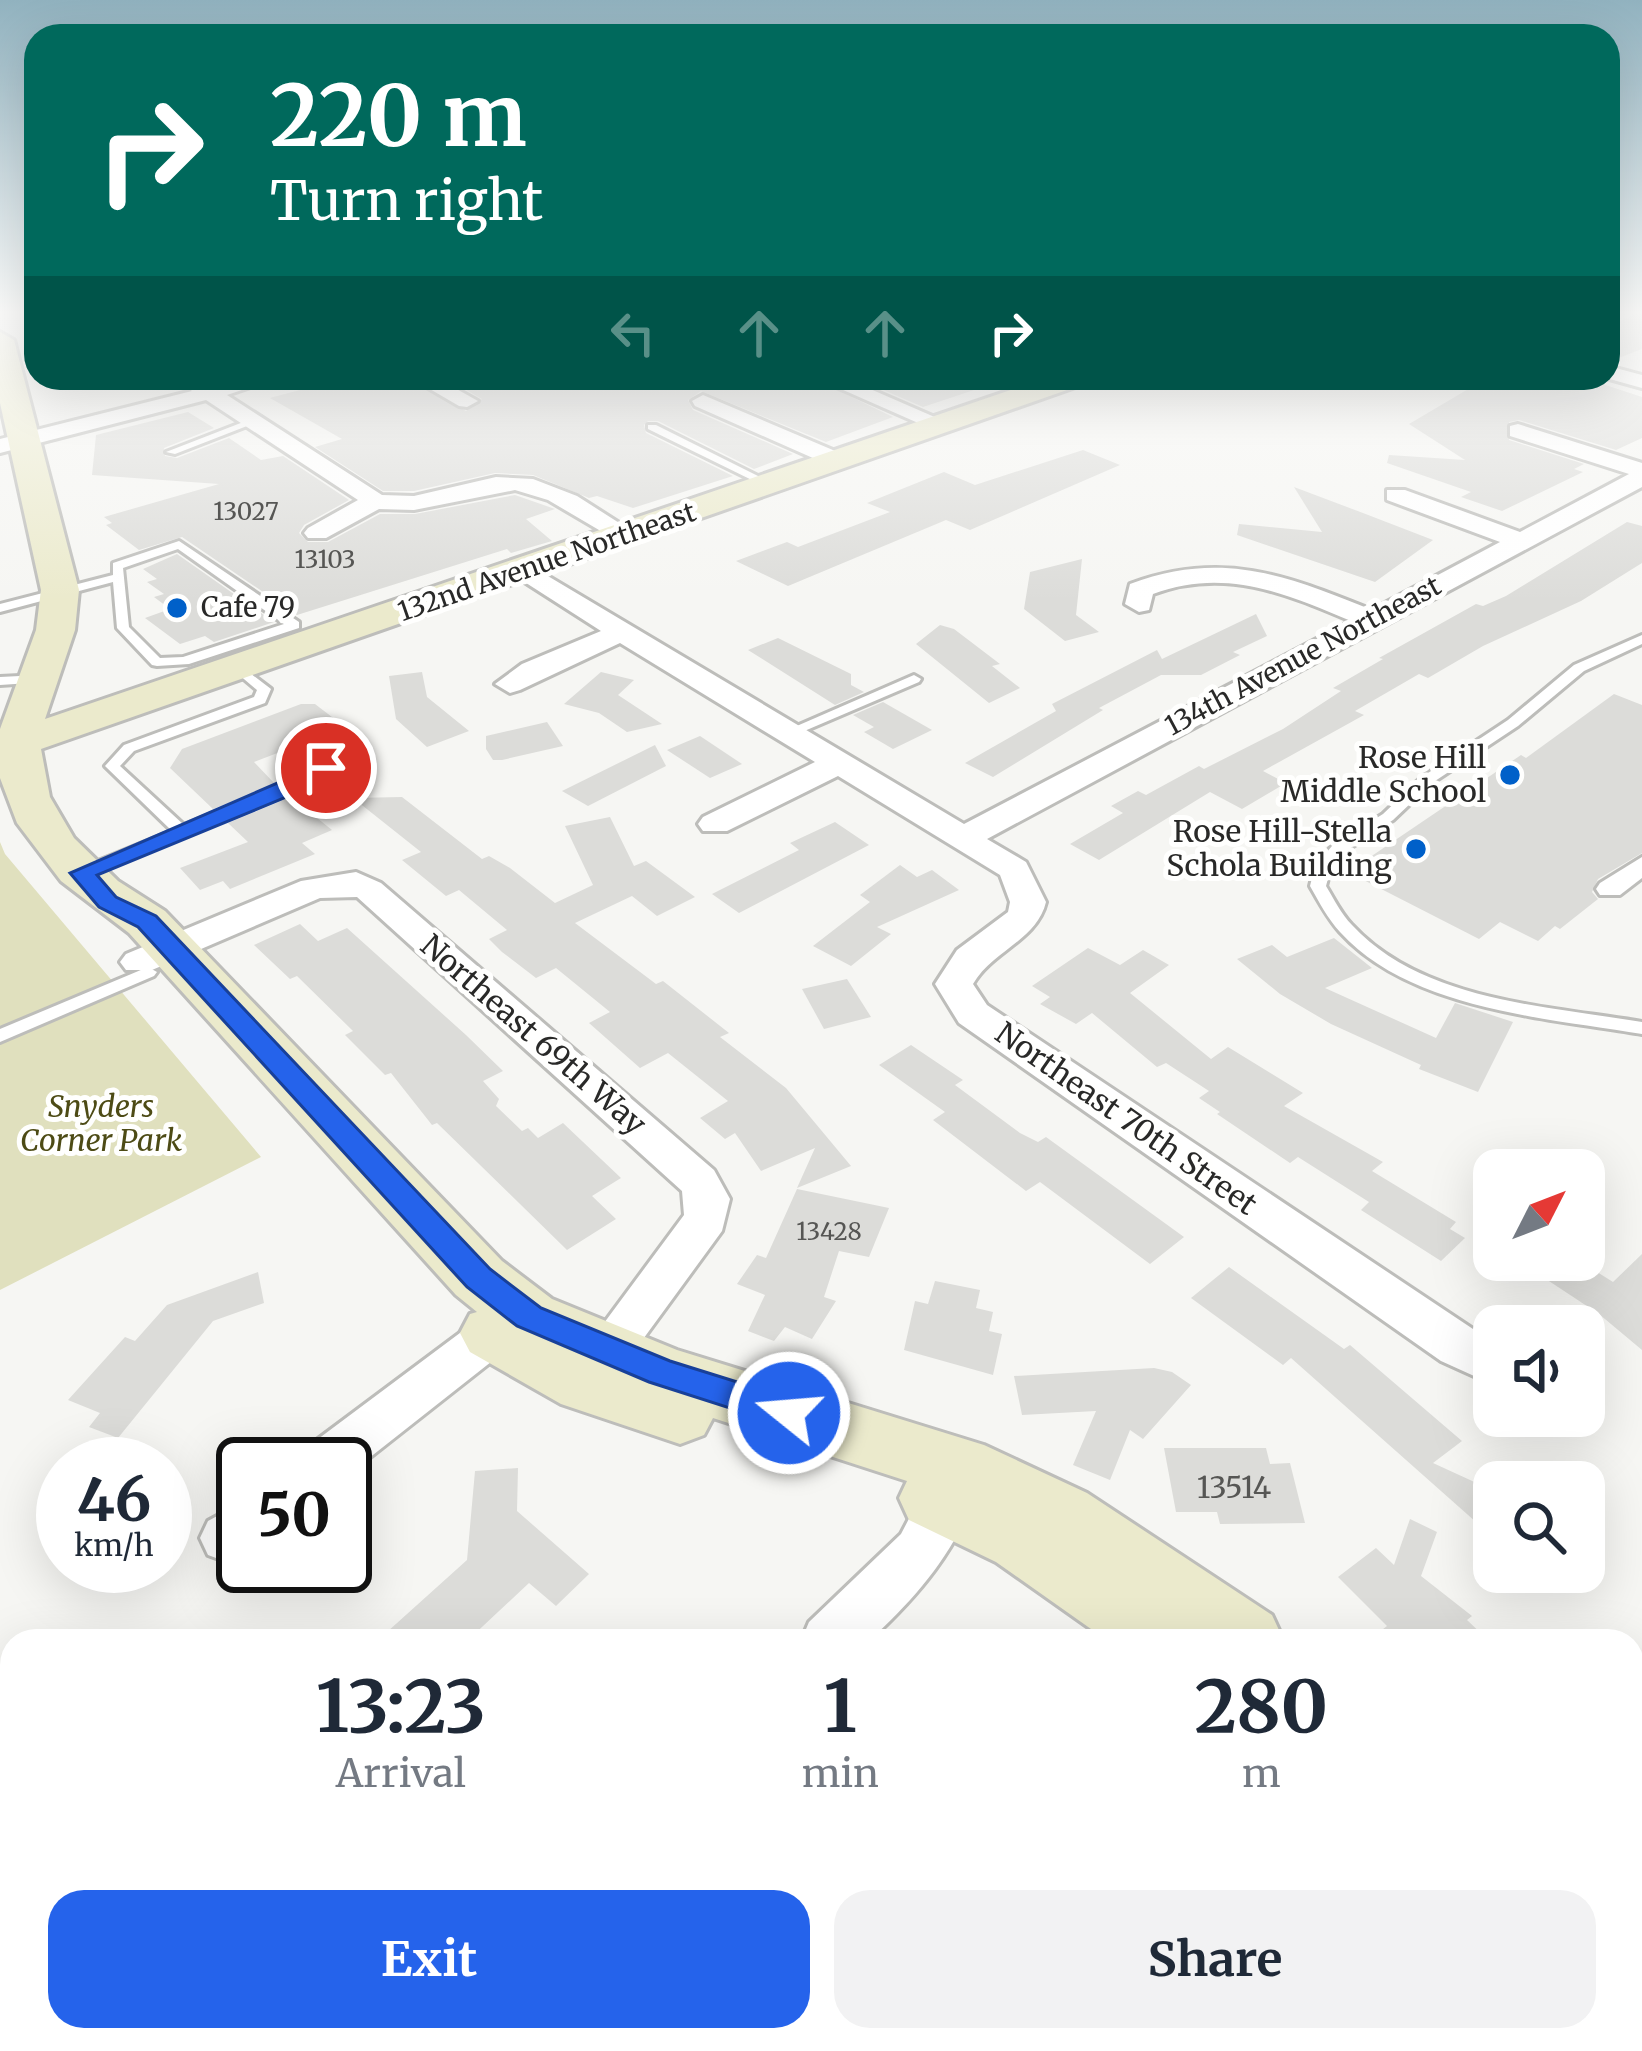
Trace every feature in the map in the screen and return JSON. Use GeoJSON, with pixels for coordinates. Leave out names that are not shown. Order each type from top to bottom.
{"type":"FeatureCollection","features":[{"type":"Feature","properties":{"kind":"main road"},"geometry":{"type":"LineString","coordinates":[[7,410],[11,443],[60,590],[62,619],[25,682],[20,742],[24,787],[45,834],[95,887],[109,928],[153,961],[479,1278],[595,1367]]}},
{"type":"Feature","properties":{"kind":"main road","name":"132nd Avenue Northeast"},"geometry":{"type":"LineString","coordinates":[[20,742],[238,668],[305,633],[522,572],[980,410]]}},
{"type":"Feature","properties":{"kind":"main road"},"geometry":{"type":"LineString","coordinates":[[25,682],[63,707],[102,714]]}},
{"type":"Feature","properties":{"kind":"main road"},"geometry":{"type":"LineString","coordinates":[[153,961],[442,1290],[493,1334],[1061,1516],[1227,1629]]}},
{"type":"Feature","properties":{"kind":"main road"},"geometry":{"type":"LineString","coordinates":[[954,1485],[1022,1539],[1154,1629]]}},
{"type":"Feature","properties":{"kind":"street"},"geometry":{"type":"LineString","coordinates":[[11,443],[143,410]]}},
{"type":"Feature","properties":{"kind":"street"},"geometry":{"type":"LineString","coordinates":[[237,410],[375,501],[406,504],[502,486],[535,486],[625,535]]}},
{"type":"Feature","properties":{"kind":"street"},"geometry":{"type":"LineString","coordinates":[[723,410],[839,461]]}},
{"type":"Feature","properties":{"kind":"street"},"geometry":{"type":"LineString","coordinates":[[904,410],[942,425]]}},
{"type":"Feature","properties":{"kind":"street"},"geometry":{"type":"LineString","coordinates":[[1517,431],[1642,474]]}},
{"type":"Feature","properties":{"kind":"street","name":"134th Avenue Northeast"},"geometry":{"type":"LineString","coordinates":[[965,838],[1642,474]]}},
{"type":"Feature","properties":{"kind":"street"},"geometry":{"type":"LineString","coordinates":[[1396,495],[1521,541]]}},
{"type":"Feature","properties":{"kind":"street"},"geometry":{"type":"LineString","coordinates":[[317,533],[375,501]]}},
{"type":"Feature","properties":{"kind":"street"},"geometry":{"type":"LineString","coordinates":[[1139,604],[1140,590],[1166,578],[1223,571],[1255,574],[1371,619]]}},
{"type":"Feature","properties":{"kind":"street","name":"Northeast 70th Street"},"geometry":{"type":"LineString","coordinates":[[522,572],[1014,869],[1025,886],[1028,908],[1016,927],[972,956],[954,984],[974,1014],[1473,1354]]}},
{"type":"Feature","properties":{"kind":"street"},"geometry":{"type":"LineString","coordinates":[[510,684],[621,633]]}},
{"type":"Feature","properties":{"kind":"street"},"geometry":{"type":"LineString","coordinates":[[715,824],[841,763]]}},
{"type":"Feature","properties":{"kind":"street"},"geometry":{"type":"LineString","coordinates":[[1642,865],[1610,889],[1642,898]]}},
{"type":"Feature","properties":{"kind":"street","name":"Northeast 69th Way"},"geometry":{"type":"LineString","coordinates":[[153,961],[313,888],[356,883],[699,1181],[709,1199],[706,1219],[595,1367]]}},
{"type":"Feature","properties":{"kind":"street"},"geometry":{"type":"LineString","coordinates":[[359,1437],[493,1334]]}},
{"type":"Feature","properties":{"kind":"street"},"geometry":{"type":"LineString","coordinates":[[843,1629],[920,1556],[954,1485]]}},
{"type":"Feature","properties":{"kind":"lane"},"geometry":{"type":"LineString","coordinates":[[171,452],[255,421]]}},
{"type":"Feature","properties":{"kind":"lane"},"geometry":{"type":"LineString","coordinates":[[652,427],[770,485]]}},
{"type":"Feature","properties":{"kind":"lane"},"geometry":{"type":"LineString","coordinates":[[179,545],[305,633],[184,662],[157,662],[123,628],[117,566],[179,545]]}},
{"type":"Feature","properties":{"kind":"lane"},"geometry":{"type":"LineString","coordinates":[[0,608],[119,577]]}},
{"type":"Feature","properties":{"kind":"lane"},"geometry":{"type":"LineString","coordinates":[[1642,639],[1579,668],[1513,723],[1427,780],[1388,817],[1338,849],[1323,866],[1318,886],[1360,943],[1431,981],[1474,997],[1642,1028]]}},
{"type":"Feature","properties":{"kind":"lane"},"geometry":{"type":"LineString","coordinates":[[181,831],[112,766],[129,748],[260,700],[264,689],[238,668]]}},
{"type":"Feature","properties":{"kind":"lane"},"geometry":{"type":"LineString","coordinates":[[790,732],[914,679]]}},
{"type":"Feature","properties":{"kind":"lane"},"geometry":{"type":"LineString","coordinates":[[95,887],[181,831],[293,786],[358,750]]}},
{"type":"Feature","properties":{"kind":"lane"},"geometry":{"type":"LineString","coordinates":[[0,1036],[153,961]]}},
{"type":"Feature","properties":{"kind":"green space","name":"Snyders Corner Park"},"geometry":{"type":"Polygon","coordinates":[[[0,842],[5,854],[261,1157],[0,1290],[0,842]]]}},
{"type":"Feature","properties":{"kind":"building"},"geometry":{"type":"Polygon","coordinates":[[[291,410],[693,410],[793,454],[754,469],[658,421],[648,421],[646,433],[733,476],[633,508],[597,496],[589,498],[533,475],[495,473],[414,491],[383,491],[315,447],[342,439],[291,410]]]}},
{"type":"Feature","properties":{"kind":"building"},"geometry":{"type":"Polygon","coordinates":[[[747,410],[878,410],[893,417],[826,442],[747,410]]]}},
{"type":"Feature","properties":{"kind":"building"},"geometry":{"type":"Polygon","coordinates":[[[1433,410],[1642,410],[1642,438],[1616,450],[1519,420],[1509,422],[1509,440],[1584,464],[1574,469],[1583,472],[1502,511],[1461,497],[1471,492],[1387,463],[1389,455],[1465,460],[1409,424],[1433,410]]]}},
{"type":"Feature","properties":{"kind":"building"},"geometry":{"type":"Polygon","coordinates":[[[188,412],[214,428],[164,448],[165,456],[177,458],[229,438],[261,460],[283,456],[349,500],[304,525],[299,533],[308,542],[328,542],[380,514],[415,514],[515,495],[555,509],[526,519],[552,541],[511,553],[507,549],[297,615],[182,537],[139,550],[106,525],[112,523],[104,517],[219,484],[92,475],[96,435],[188,412]]]}},
{"type":"Feature","properties":{"kind":"building"},"geometry":{"type":"Polygon","coordinates":[[[1083,450],[1120,465],[970,530],[946,520],[788,586],[736,561],[787,542],[798,547],[890,512],[867,503],[944,472],[975,485],[1083,450]]]}},
{"type":"Feature","properties":{"kind":"building"},"geometry":{"type":"Polygon","coordinates":[[[1294,487],[1433,540],[1375,582],[1237,535],[1239,524],[1322,532],[1294,487]]]}},
{"type":"Feature","properties":{"kind":"building"},"geometry":{"type":"Polygon","coordinates":[[[1627,522],[1642,526],[1642,563],[1581,601],[1483,646],[1428,678],[1419,674],[1355,711],[1364,715],[1263,771],[1286,783],[1242,809],[1210,792],[1099,860],[1070,844],[1123,813],[1111,806],[1138,791],[1146,795],[1283,729],[1341,691],[1333,688],[1383,659],[1379,658],[1476,604],[1483,606],[1506,596],[1627,522]]]}},
{"type":"Feature","properties":{"kind":"building"},"geometry":{"type":"Polygon","coordinates":[[[177,554],[274,622],[214,642],[205,636],[180,644],[145,618],[170,609],[154,597],[164,594],[147,582],[157,579],[143,569],[177,554]]]}},
{"type":"Feature","properties":{"kind":"building"},"geometry":{"type":"Polygon","coordinates":[[[1082,559],[1076,615],[1099,632],[1065,641],[1024,609],[1030,572],[1082,559]]]}},
{"type":"Feature","properties":{"kind":"building"},"geometry":{"type":"Polygon","coordinates":[[[1256,614],[1267,636],[1201,675],[1161,675],[1099,708],[1103,710],[993,777],[965,763],[1056,711],[1052,704],[1157,650],[1162,659],[1256,614]]]}},
{"type":"Feature","properties":{"kind":"building"},"geometry":{"type":"Polygon","coordinates":[[[940,625],[954,629],[1000,664],[992,666],[1020,688],[989,703],[916,644],[940,625]]]}},
{"type":"Feature","properties":{"kind":"building"},"geometry":{"type":"Polygon","coordinates":[[[778,638],[851,674],[851,685],[864,692],[835,705],[748,650],[778,638]]]}},
{"type":"Feature","properties":{"kind":"building"},"geometry":{"type":"Polygon","coordinates":[[[422,672],[427,697],[469,731],[427,747],[396,719],[389,676],[422,672]]]}},
{"type":"Feature","properties":{"kind":"building"},"geometry":{"type":"Polygon","coordinates":[[[601,672],[634,680],[618,695],[662,724],[627,732],[599,713],[564,704],[601,672]]]}},
{"type":"Feature","properties":{"kind":"building","name":"Rose Hill-Stella Schola Building"},"geometry":{"type":"Polygon","coordinates":[[[1614,694],[1642,705],[1642,853],[1598,879],[1592,892],[1598,899],[1560,929],[1555,926],[1538,941],[1500,922],[1479,939],[1348,872],[1521,755],[1526,758],[1614,694]]]}},
{"type":"Feature","properties":{"kind":"building"},"geometry":{"type":"Polygon","coordinates":[[[883,702],[932,730],[893,749],[864,732],[874,727],[853,715],[883,702]]]}},
{"type":"Feature","properties":{"kind":"building"},"geometry":{"type":"Polygon","coordinates":[[[301,704],[315,704],[345,727],[254,762],[275,784],[213,809],[170,768],[182,749],[301,704]]]}},
{"type":"Feature","properties":{"kind":"building"},"geometry":{"type":"Polygon","coordinates":[[[547,722],[563,746],[502,760],[493,760],[486,749],[486,736],[547,722]]]}},
{"type":"Feature","properties":{"kind":"building"},"geometry":{"type":"Polygon","coordinates":[[[700,736],[742,764],[710,778],[667,750],[700,736]]]}},
{"type":"Feature","properties":{"kind":"building"},"geometry":{"type":"Polygon","coordinates":[[[655,745],[666,766],[588,806],[562,791],[655,745]]]}},
{"type":"Feature","properties":{"kind":"building"},"geometry":{"type":"Polygon","coordinates":[[[291,797],[332,830],[302,843],[315,854],[230,889],[223,881],[200,890],[180,868],[248,842],[228,823],[291,797]]]}},
{"type":"Feature","properties":{"kind":"building"},"geometry":{"type":"Polygon","coordinates":[[[402,797],[482,859],[489,856],[510,868],[555,903],[593,885],[565,826],[610,817],[634,866],[646,861],[695,897],[657,916],[632,896],[575,923],[656,984],[663,981],[729,1033],[720,1037],[786,1088],[851,1166],[797,1188],[815,1148],[761,1171],[735,1133],[725,1139],[700,1118],[728,1101],[668,1053],[640,1068],[589,1023],[610,1012],[556,968],[536,978],[502,952],[489,939],[507,930],[459,890],[446,896],[402,860],[421,852],[353,798],[402,797]]]}},
{"type":"Feature","properties":{"kind":"building"},"geometry":{"type":"Polygon","coordinates":[[[835,822],[869,845],[739,913],[712,894],[799,850],[790,843],[835,822]]]}},
{"type":"Feature","properties":{"kind":"building"},"geometry":{"type":"Polygon","coordinates":[[[900,865],[917,877],[932,870],[959,890],[877,927],[891,934],[851,966],[813,946],[870,902],[860,895],[900,865]]]}},
{"type":"Feature","properties":{"kind":"building"},"geometry":{"type":"Polygon","coordinates":[[[300,924],[318,941],[347,928],[466,1035],[503,1071],[483,1081],[499,1099],[496,1106],[522,1131],[528,1128],[538,1138],[563,1123],[621,1178],[592,1196],[616,1219],[567,1250],[437,1123],[432,1125],[391,1073],[385,1075],[345,1035],[353,1031],[297,976],[290,979],[254,945],[300,924]]]}},
{"type":"Feature","properties":{"kind":"building"},"geometry":{"type":"Polygon","coordinates":[[[1334,938],[1372,968],[1325,988],[1436,1038],[1455,1003],[1513,1022],[1478,1092],[1419,1069],[1421,1065],[1331,1024],[1280,994],[1237,959],[1272,945],[1287,957],[1334,938]]]}},
{"type":"Feature","properties":{"kind":"building"},"geometry":{"type":"Polygon","coordinates":[[[1088,948],[1120,965],[1143,950],[1169,965],[1130,993],[1211,1059],[1228,1047],[1303,1093],[1284,1106],[1383,1162],[1372,1171],[1456,1222],[1450,1229],[1465,1238],[1441,1261],[1361,1210],[1369,1202],[1298,1157],[1290,1163],[1217,1114],[1220,1112],[1199,1098],[1209,1091],[1166,1063],[1157,1067],[1092,1013],[1076,1024],[1040,1004],[1050,997],[1032,986],[1088,948]]]}},
{"type":"Feature","properties":{"kind":"building"},"geometry":{"type":"Polygon","coordinates":[[[847,979],[871,1017],[824,1029],[802,989],[847,979]]]}},
{"type":"Feature","properties":{"kind":"building"},"geometry":{"type":"Polygon","coordinates":[[[911,1045],[963,1080],[955,1085],[1020,1133],[1038,1142],[1046,1137],[1184,1237],[1150,1264],[1040,1182],[1026,1191],[933,1120],[945,1112],[879,1065],[911,1045]]]}},
{"type":"Feature","properties":{"kind":"building"},"geometry":{"type":"Polygon","coordinates":[[[797,1189],[889,1208],[869,1257],[839,1251],[824,1297],[836,1301],[812,1339],[785,1327],[774,1341],[748,1331],[765,1295],[737,1284],[757,1255],[766,1258],[797,1189]]]}},
{"type":"Feature","properties":{"kind":"building"},"geometry":{"type":"Polygon","coordinates":[[[1642,1254],[1642,1350],[1605,1319],[1605,1305],[1585,1305],[1549,1281],[1605,1281],[1605,1277],[1613,1282],[1642,1254]]]}},
{"type":"Feature","properties":{"kind":"building"},"geometry":{"type":"Polygon","coordinates":[[[1229,1267],[1344,1349],[1350,1345],[1462,1441],[1433,1463],[1473,1481],[1473,1519],[1291,1358],[1283,1365],[1191,1298],[1229,1267]]]}},
{"type":"Feature","properties":{"kind":"building"},"geometry":{"type":"Polygon","coordinates":[[[258,1272],[264,1303],[213,1321],[119,1437],[89,1427],[100,1413],[68,1400],[125,1337],[135,1341],[167,1305],[258,1272]]]}},
{"type":"Feature","properties":{"kind":"building"},"geometry":{"type":"Polygon","coordinates":[[[935,1281],[980,1290],[976,1308],[993,1312],[989,1331],[1002,1334],[993,1375],[904,1350],[915,1301],[928,1304],[935,1281]]]}},
{"type":"Feature","properties":{"kind":"building"},"geometry":{"type":"Polygon","coordinates":[[[1154,1368],[1172,1372],[1191,1385],[1143,1439],[1130,1430],[1110,1480],[1073,1465],[1096,1411],[1022,1415],[1014,1376],[1154,1368]]]}},
{"type":"Feature","properties":{"kind":"building"},"geometry":{"type":"Polygon","coordinates":[[[1164,1448],[1266,1448],[1270,1464],[1290,1463],[1305,1523],[1220,1524],[1217,1512],[1176,1512],[1164,1448]]]}},
{"type":"Feature","properties":{"kind":"building"},"geometry":{"type":"Polygon","coordinates":[[[518,1468],[517,1511],[589,1574],[556,1606],[529,1583],[480,1629],[390,1629],[467,1560],[475,1471],[518,1468]]]}},
{"type":"Feature","properties":{"kind":"building"},"geometry":{"type":"Polygon","coordinates":[[[1410,1519],[1437,1532],[1421,1576],[1472,1616],[1467,1620],[1476,1629],[1383,1629],[1387,1626],[1338,1577],[1376,1548],[1394,1565],[1410,1519]]]}},
{"type":"Feature","properties":{"kind":"place","name":"Cafe 79"},"geometry":{"type":"Point","coordinates":[177,608]}},
{"type":"Feature","properties":{"kind":"place","name":"Rose Hill Middle School"},"geometry":{"type":"Point","coordinates":[1510,775]}},
{"type":"Feature","properties":{"kind":"place","name":"Rose Hill-Stella Schola Building"},"geometry":{"type":"Point","coordinates":[1416,849]}},
{"type":"Feature","properties":{"kind":"route"},"geometry":{"type":"LineString","coordinates":[[326,768],[82,873],[107,902],[147,922],[479,1278],[529,1317],[661,1372],[789,1413]]}}]}
